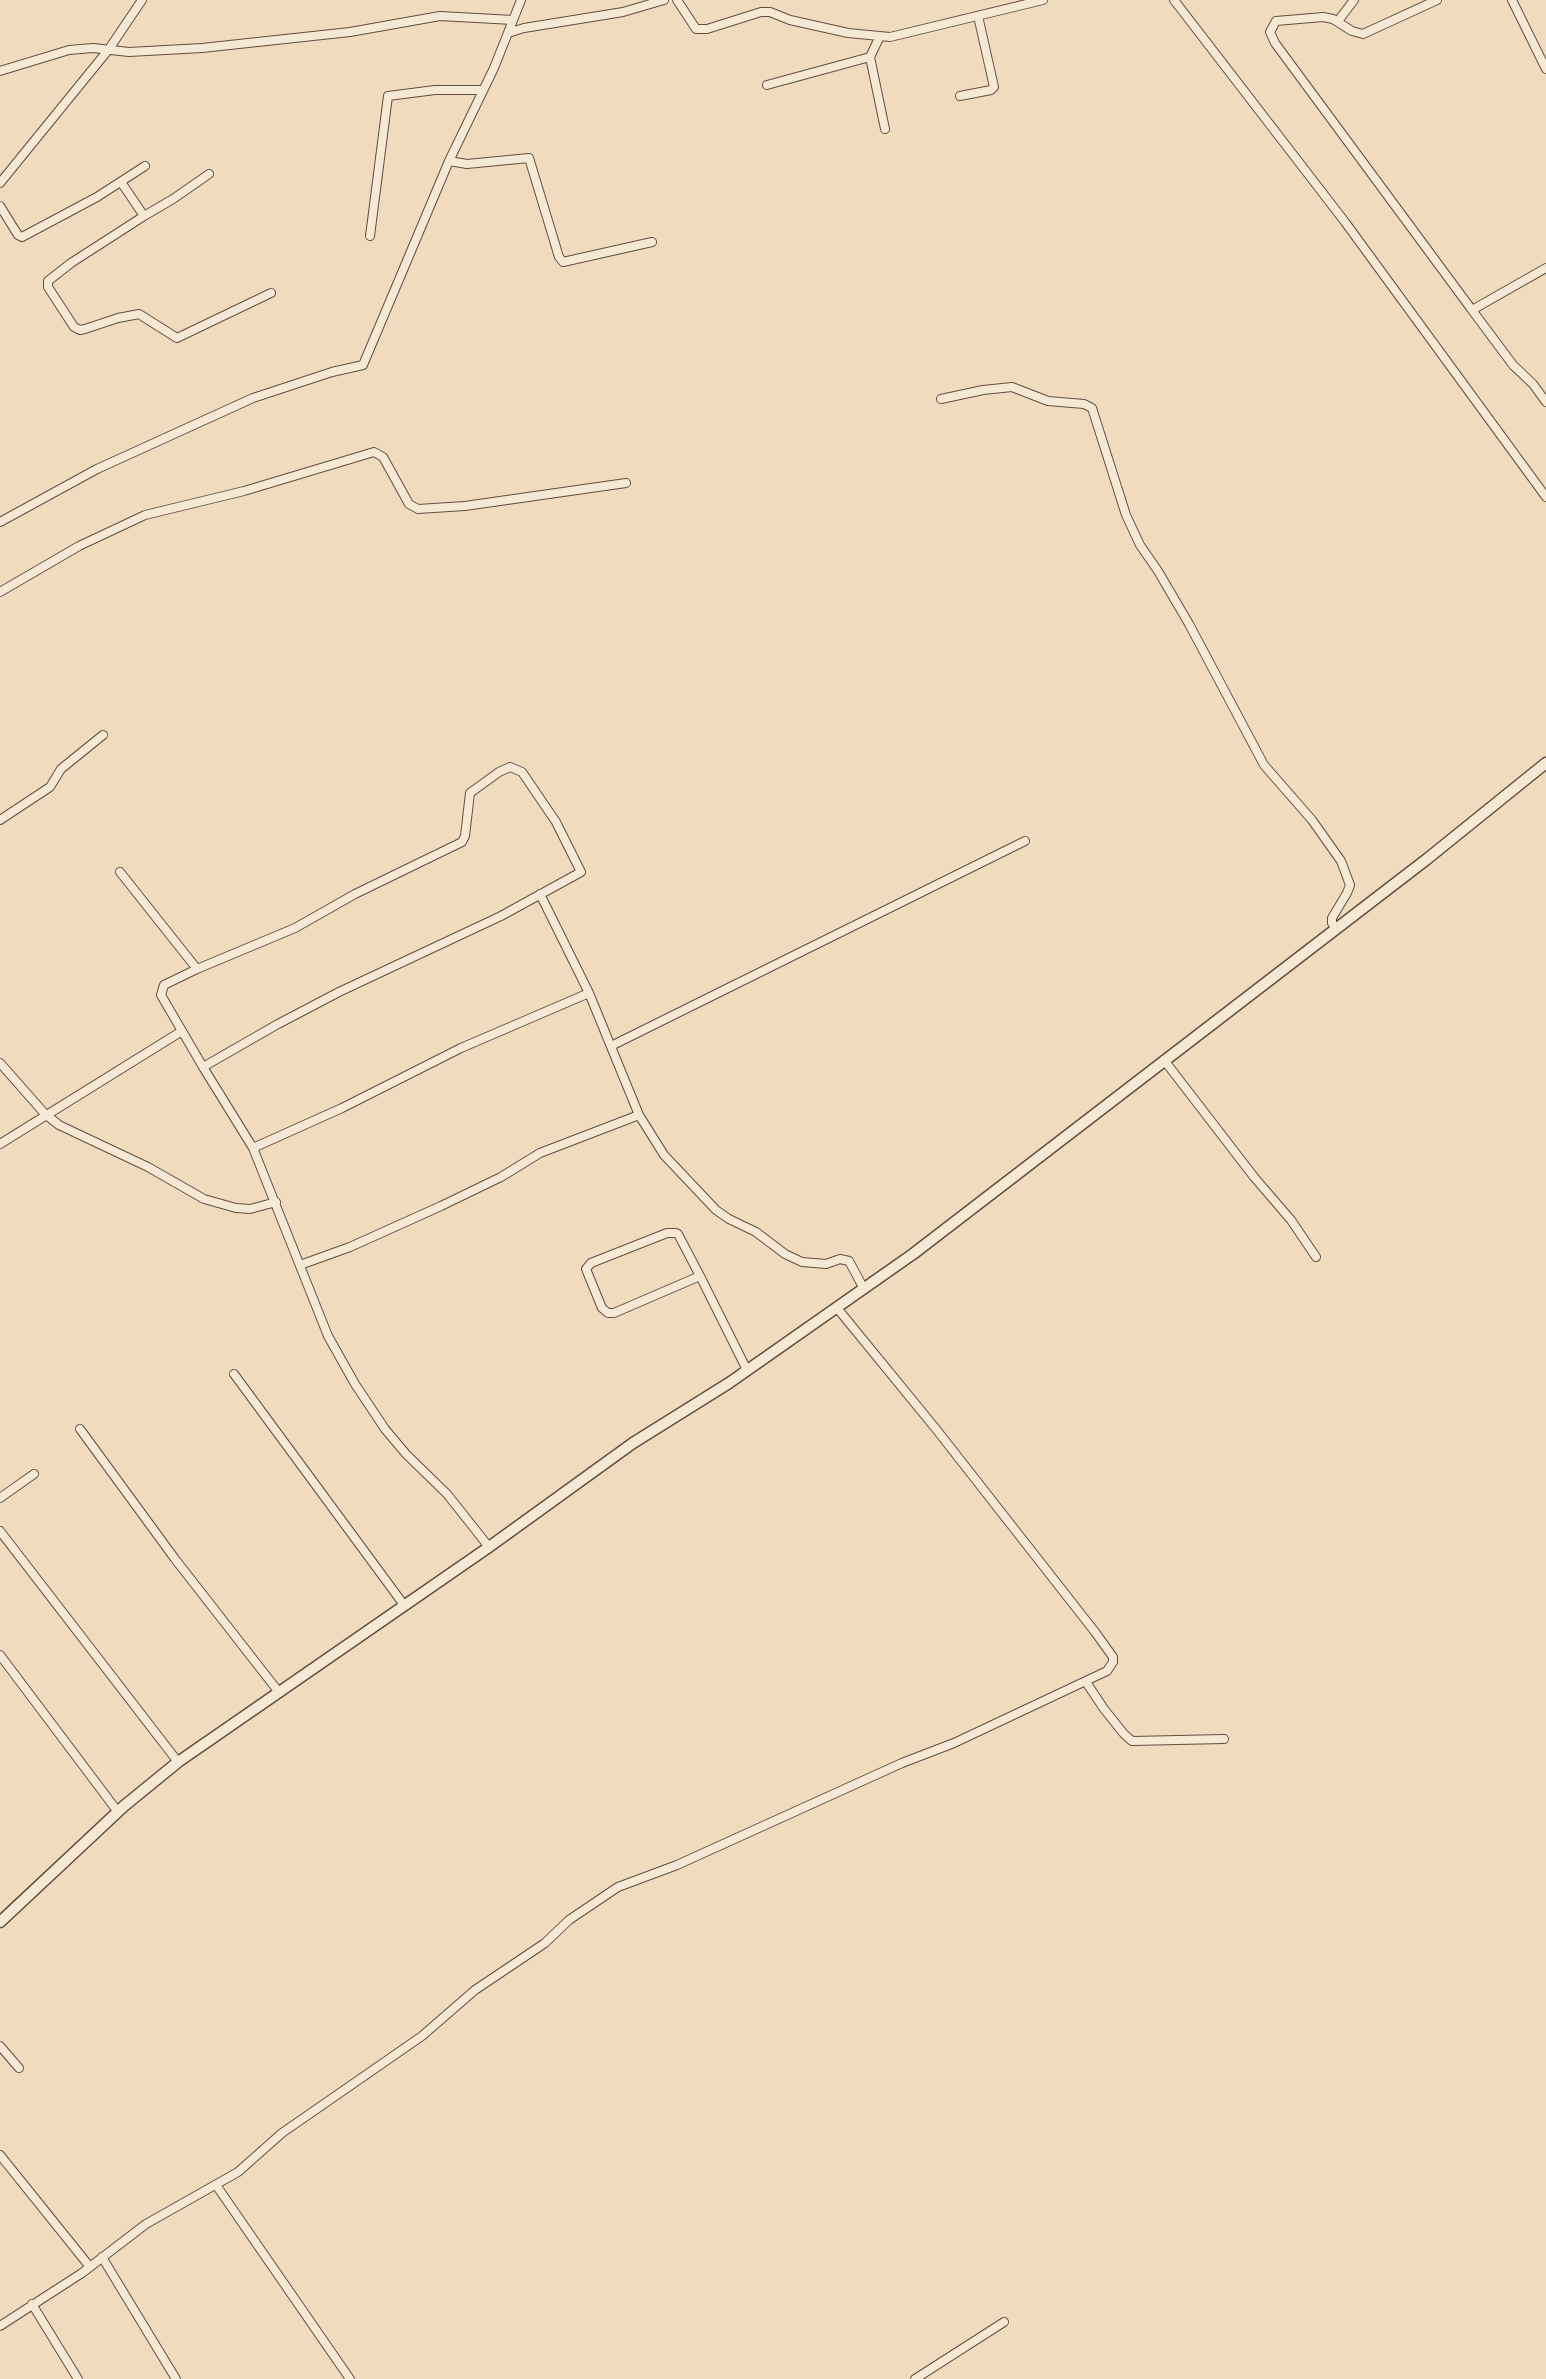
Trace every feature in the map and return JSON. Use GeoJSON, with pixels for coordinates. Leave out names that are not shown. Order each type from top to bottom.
{"type":"FeatureCollection","features":[{"type":"Feature","properties":{"kind":"street"},"geometry":{"type":"LineString","coordinates":[[0,183],[109,49],[142,0]]}},
{"type":"Feature","properties":{"kind":"street"},"geometry":{"type":"LineString","coordinates":[[0,522],[97,470],[253,398],[363,364],[449,160],[483,90],[521,0]]}},
{"type":"Feature","properties":{"kind":"street"},"geometry":{"type":"LineString","coordinates":[[508,33],[539,25],[623,12],[664,0]]}},
{"type":"Feature","properties":{"kind":"street"},"geometry":{"type":"LineString","coordinates":[[676,0],[696,29],[707,29],[761,12],[770,12],[790,20],[848,33],[890,37],[1043,0]]}},
{"type":"Feature","properties":{"kind":"street"},"geometry":{"type":"LineString","coordinates":[[1173,0],[1346,222],[1546,497]]}},
{"type":"Feature","properties":{"kind":"street"},"geometry":{"type":"LineString","coordinates":[[1338,21],[1354,0]]}},
{"type":"Feature","properties":{"kind":"street"},"geometry":{"type":"LineString","coordinates":[[1437,0],[1364,34],[1338,21],[1323,17],[1280,20],[1274,23],[1270,32],[1275,43],[1513,365],[1533,384],[1546,402]]}},
{"type":"Feature","properties":{"kind":"street"},"geometry":{"type":"LineString","coordinates":[[1512,0],[1546,69]]}},
{"type":"Feature","properties":{"kind":"street"},"geometry":{"type":"LineString","coordinates":[[960,96],[991,90],[994,87],[978,15]]}},
{"type":"Feature","properties":{"kind":"street"},"geometry":{"type":"LineString","coordinates":[[0,71],[69,50],[109,49],[129,52],[202,48],[350,32],[440,16],[513,20]]}},
{"type":"Feature","properties":{"kind":"street"},"geometry":{"type":"LineString","coordinates":[[880,36],[870,57],[885,129]]}},
{"type":"Feature","properties":{"kind":"street"},"geometry":{"type":"LineString","coordinates":[[767,85],[870,57]]}},
{"type":"Feature","properties":{"kind":"street"},"geometry":{"type":"LineString","coordinates":[[370,236],[388,96],[435,90],[483,90]]}},
{"type":"Feature","properties":{"kind":"street"},"geometry":{"type":"LineString","coordinates":[[449,160],[467,164],[529,158],[559,257],[563,262],[652,242]]}},
{"type":"Feature","properties":{"kind":"street"},"geometry":{"type":"LineString","coordinates":[[0,206],[18,235],[22,237],[121,182],[145,166]]}},
{"type":"Feature","properties":{"kind":"street"},"geometry":{"type":"LineString","coordinates":[[209,174],[71,264],[48,281],[48,287],[74,327],[80,330],[139,314],[177,338],[271,293]]}},
{"type":"Feature","properties":{"kind":"street"},"geometry":{"type":"LineString","coordinates":[[121,182],[144,216]]}},
{"type":"Feature","properties":{"kind":"street"},"geometry":{"type":"LineString","coordinates":[[1472,310],[1546,268]]}},
{"type":"Feature","properties":{"kind":"street"},"geometry":{"type":"LineString","coordinates":[[941,399],[983,390],[1012,387],[1048,401],[1084,404],[1092,408],[1126,515],[1140,545],[1190,624],[1264,765],[1307,815],[1341,861],[1350,885],[1332,918],[1336,929]]}},
{"type":"Feature","properties":{"kind":"street"},"geometry":{"type":"LineString","coordinates":[[0,592],[78,546],[146,515],[244,491],[374,452],[383,457],[409,504],[418,509],[465,506],[626,483]]}},
{"type":"Feature","properties":{"kind":"street"},"geometry":{"type":"LineString","coordinates":[[0,820],[50,787],[61,770],[103,735]]}},
{"type":"Feature","properties":{"kind":"street"},"geometry":{"type":"LineString","coordinates":[[0,1922],[118,1812],[178,1762],[633,1443],[747,1371],[864,1289],[1055,1146],[1427,859],[1546,763]]}},
{"type":"Feature","properties":{"kind":"street"},"geometry":{"type":"LineString","coordinates":[[203,1067],[339,992],[501,916],[581,872],[556,822],[522,772],[510,767],[470,793],[465,836],[462,842],[355,894],[287,932],[164,985],[161,995],[203,1067],[253,1148],[328,1336],[355,1384],[385,1429],[406,1454],[447,1494],[489,1546]]}},
{"type":"Feature","properties":{"kind":"street"},"geometry":{"type":"LineString","coordinates":[[611,1046],[1025,841]]}},
{"type":"Feature","properties":{"kind":"street"},"geometry":{"type":"LineString","coordinates":[[120,872],[197,969]]}},
{"type":"Feature","properties":{"kind":"street"},"geometry":{"type":"LineString","coordinates":[[540,894],[589,993],[639,1115],[664,1155],[716,1210],[729,1220],[765,1237],[793,1259],[813,1264],[826,1264],[840,1259],[849,1260],[864,1289]]}},
{"type":"Feature","properties":{"kind":"street"},"geometry":{"type":"LineString","coordinates":[[253,1148],[342,1108],[460,1047],[589,993]]}},
{"type":"Feature","properties":{"kind":"street"},"geometry":{"type":"LineString","coordinates":[[0,1144],[182,1031]]}},
{"type":"Feature","properties":{"kind":"street"},"geometry":{"type":"LineString","coordinates":[[1164,1060],[1254,1177],[1291,1220],[1316,1257]]}},
{"type":"Feature","properties":{"kind":"street"},"geometry":{"type":"LineString","coordinates":[[0,1063],[45,1114],[75,1134],[148,1167],[204,1199],[236,1208],[250,1209],[276,1202]]}},
{"type":"Feature","properties":{"kind":"street"},"geometry":{"type":"LineString","coordinates":[[300,1266],[357,1244],[441,1206],[501,1176],[540,1153],[639,1115]]}},
{"type":"Feature","properties":{"kind":"street"},"geometry":{"type":"LineString","coordinates":[[700,1276],[614,1313],[608,1313],[602,1308],[586,1269],[591,1263],[673,1232],[678,1234],[700,1276],[747,1371]]}},
{"type":"Feature","properties":{"kind":"street"},"geometry":{"type":"LineString","coordinates":[[0,2326],[90,2267],[146,2224],[238,2172],[282,2133],[422,2036],[484,1984],[545,1943],[569,1920],[618,1887],[677,1865],[902,1763],[954,1743],[1107,1671],[1113,1662],[1113,1657],[936,1429],[837,1308]]}},
{"type":"Feature","properties":{"kind":"street"},"geometry":{"type":"LineString","coordinates":[[234,1374],[404,1605]]}},
{"type":"Feature","properties":{"kind":"street"},"geometry":{"type":"LineString","coordinates":[[80,1429],[175,1559],[278,1691]]}},
{"type":"Feature","properties":{"kind":"street"},"geometry":{"type":"LineString","coordinates":[[0,1498],[34,1474]]}},
{"type":"Feature","properties":{"kind":"street"},"geometry":{"type":"LineString","coordinates":[[0,1531],[178,1762]]}},
{"type":"Feature","properties":{"kind":"street"},"geometry":{"type":"LineString","coordinates":[[0,1655],[118,1812]]}},
{"type":"Feature","properties":{"kind":"street"},"geometry":{"type":"LineString","coordinates":[[1086,1682],[1104,1709],[1124,1734],[1132,1740],[1224,1739]]}},
{"type":"Feature","properties":{"kind":"street"},"geometry":{"type":"LineString","coordinates":[[0,2046],[19,2068]]}},
{"type":"Feature","properties":{"kind":"street"},"geometry":{"type":"LineString","coordinates":[[0,2155],[90,2267]]}},
{"type":"Feature","properties":{"kind":"street"},"geometry":{"type":"LineString","coordinates":[[216,2185],[350,2379]]}},
{"type":"Feature","properties":{"kind":"street"},"geometry":{"type":"LineString","coordinates":[[102,2257],[176,2379]]}},
{"type":"Feature","properties":{"kind":"street"},"geometry":{"type":"LineString","coordinates":[[32,2304],[78,2379]]}},
{"type":"Feature","properties":{"kind":"street"},"geometry":{"type":"LineString","coordinates":[[915,2379],[1004,2322]]}}]}
